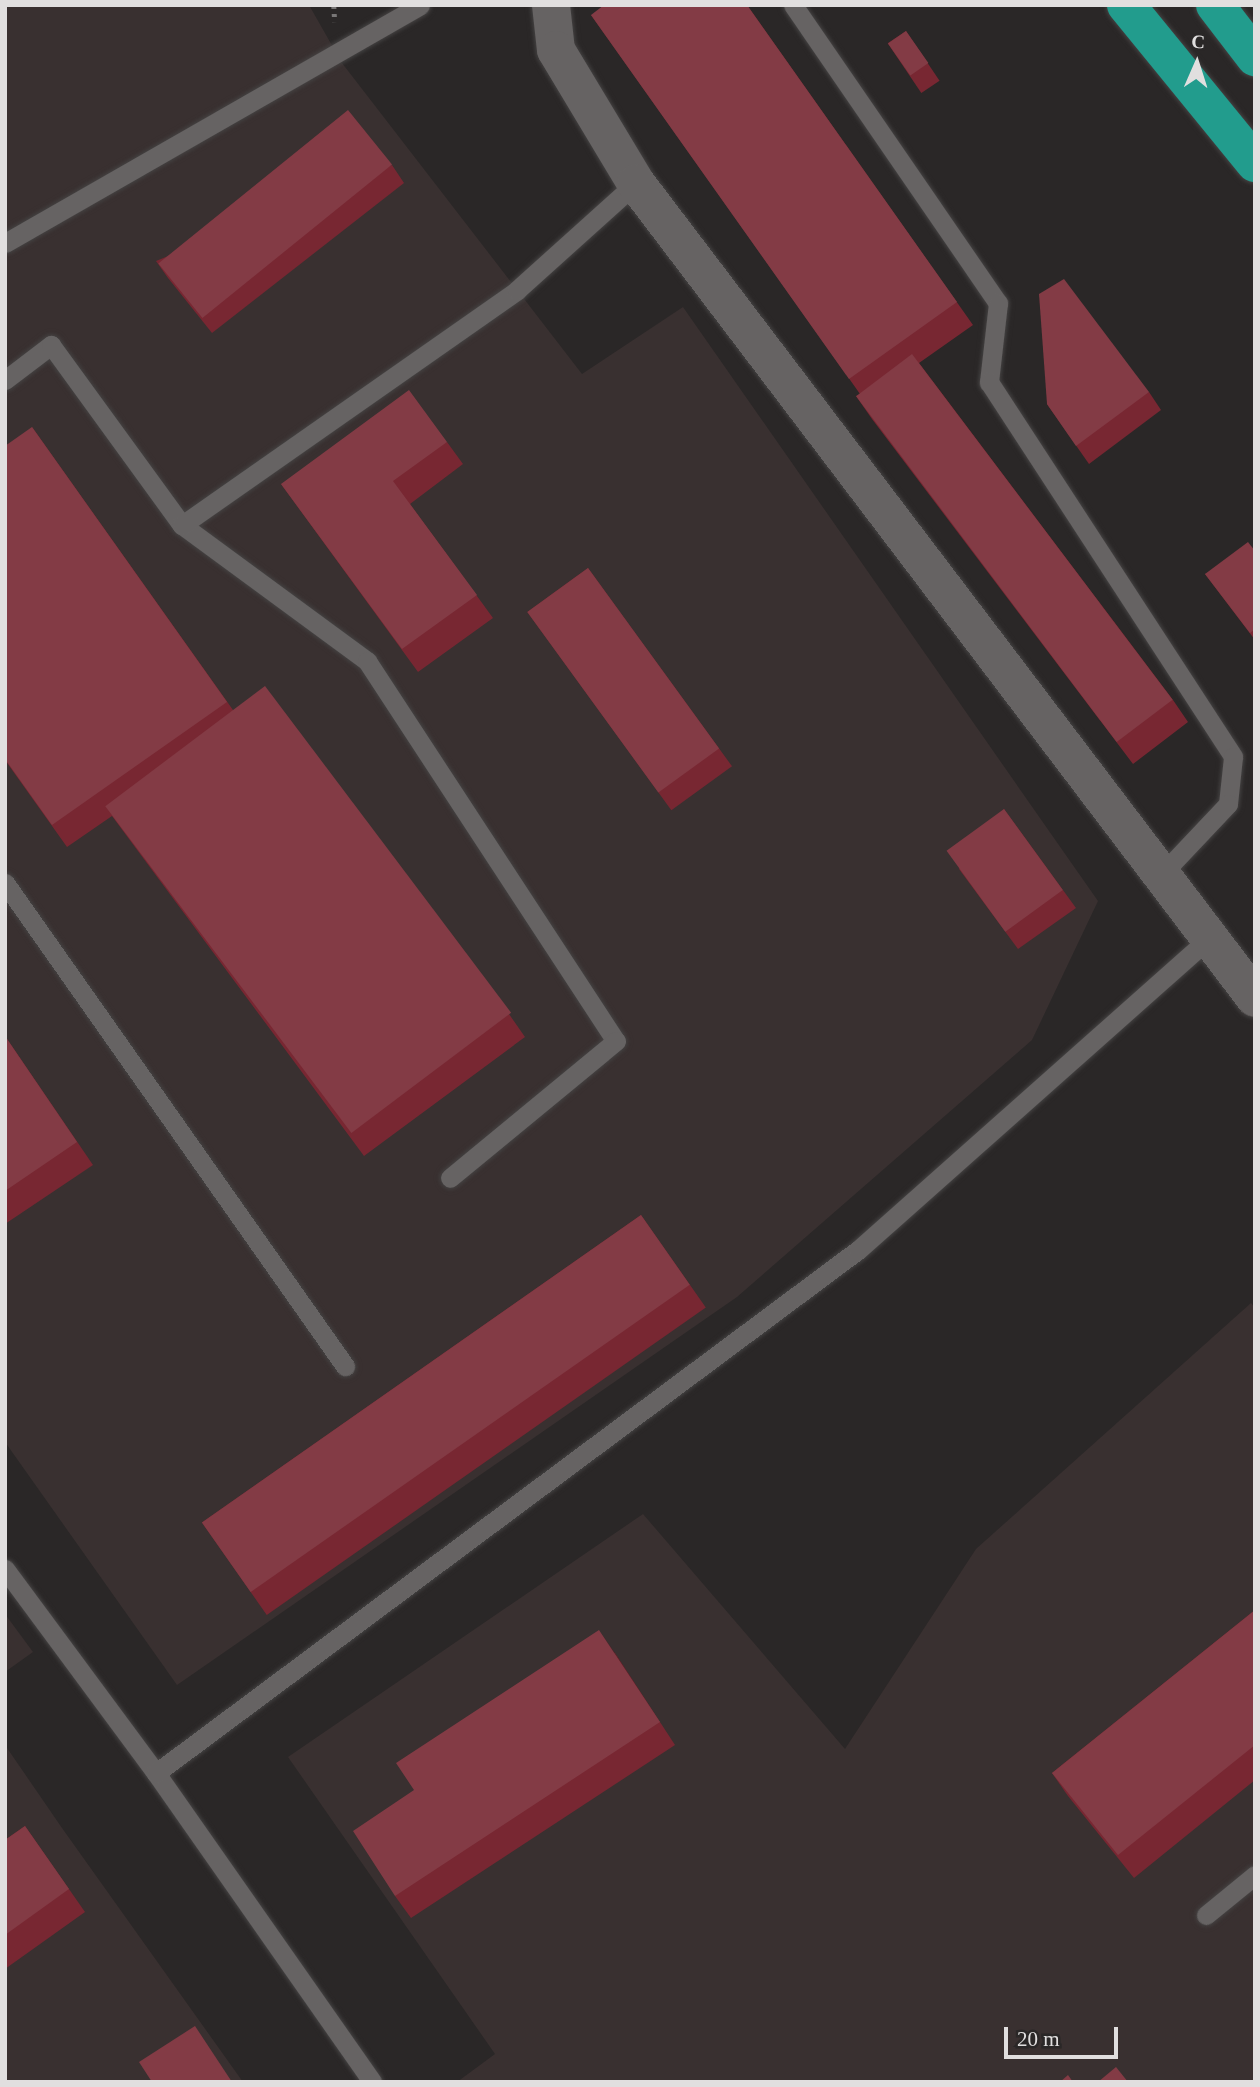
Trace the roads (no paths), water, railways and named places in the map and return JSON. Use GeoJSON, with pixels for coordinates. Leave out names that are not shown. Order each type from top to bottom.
{"type":"FeatureCollection","features":[{"type":"Feature","properties":{"kind":"highway"},"geometry":{"type":"LineString","coordinates":[[1126,5],[1255,163]]}},
{"type":"Feature","properties":{"kind":"highway"},"geometry":{"type":"LineString","coordinates":[[1215,5],[1255,57]]}},
{"type":"Feature","properties":{"kind":"street"},"geometry":{"type":"LineString","coordinates":[[551,5],[556,50],[636,183],[1255,998]]}},
{"type":"Feature","properties":{"kind":"lane"},"geometry":{"type":"LineString","coordinates":[[5,243],[420,5]]}},
{"type":"Feature","properties":{"kind":"lane"},"geometry":{"type":"LineString","coordinates":[[793,5],[998,303],[989,382],[1233,757],[1228,804],[1160,876]]}},
{"type":"Feature","properties":{"kind":"lane"},"geometry":{"type":"LineString","coordinates":[[182,524],[517,290],[636,183]]}},
{"type":"Feature","properties":{"kind":"lane"},"geometry":{"type":"LineString","coordinates":[[5,380],[51,345],[182,524],[367,661],[616,1041],[450,1178]]}},
{"type":"Feature","properties":{"kind":"lane"},"geometry":{"type":"LineString","coordinates":[[5,883],[345,1366]]}},
{"type":"Feature","properties":{"kind":"lane"},"geometry":{"type":"LineString","coordinates":[[156,1773],[858,1250],[1208,939]]}},
{"type":"Feature","properties":{"kind":"lane"},"geometry":{"type":"LineString","coordinates":[[5,1569],[156,1773],[372,2082]]}},
{"type":"Feature","properties":{"kind":"lane"},"geometry":{"type":"LineString","coordinates":[[1206,1915],[1255,1875]]}}]}
